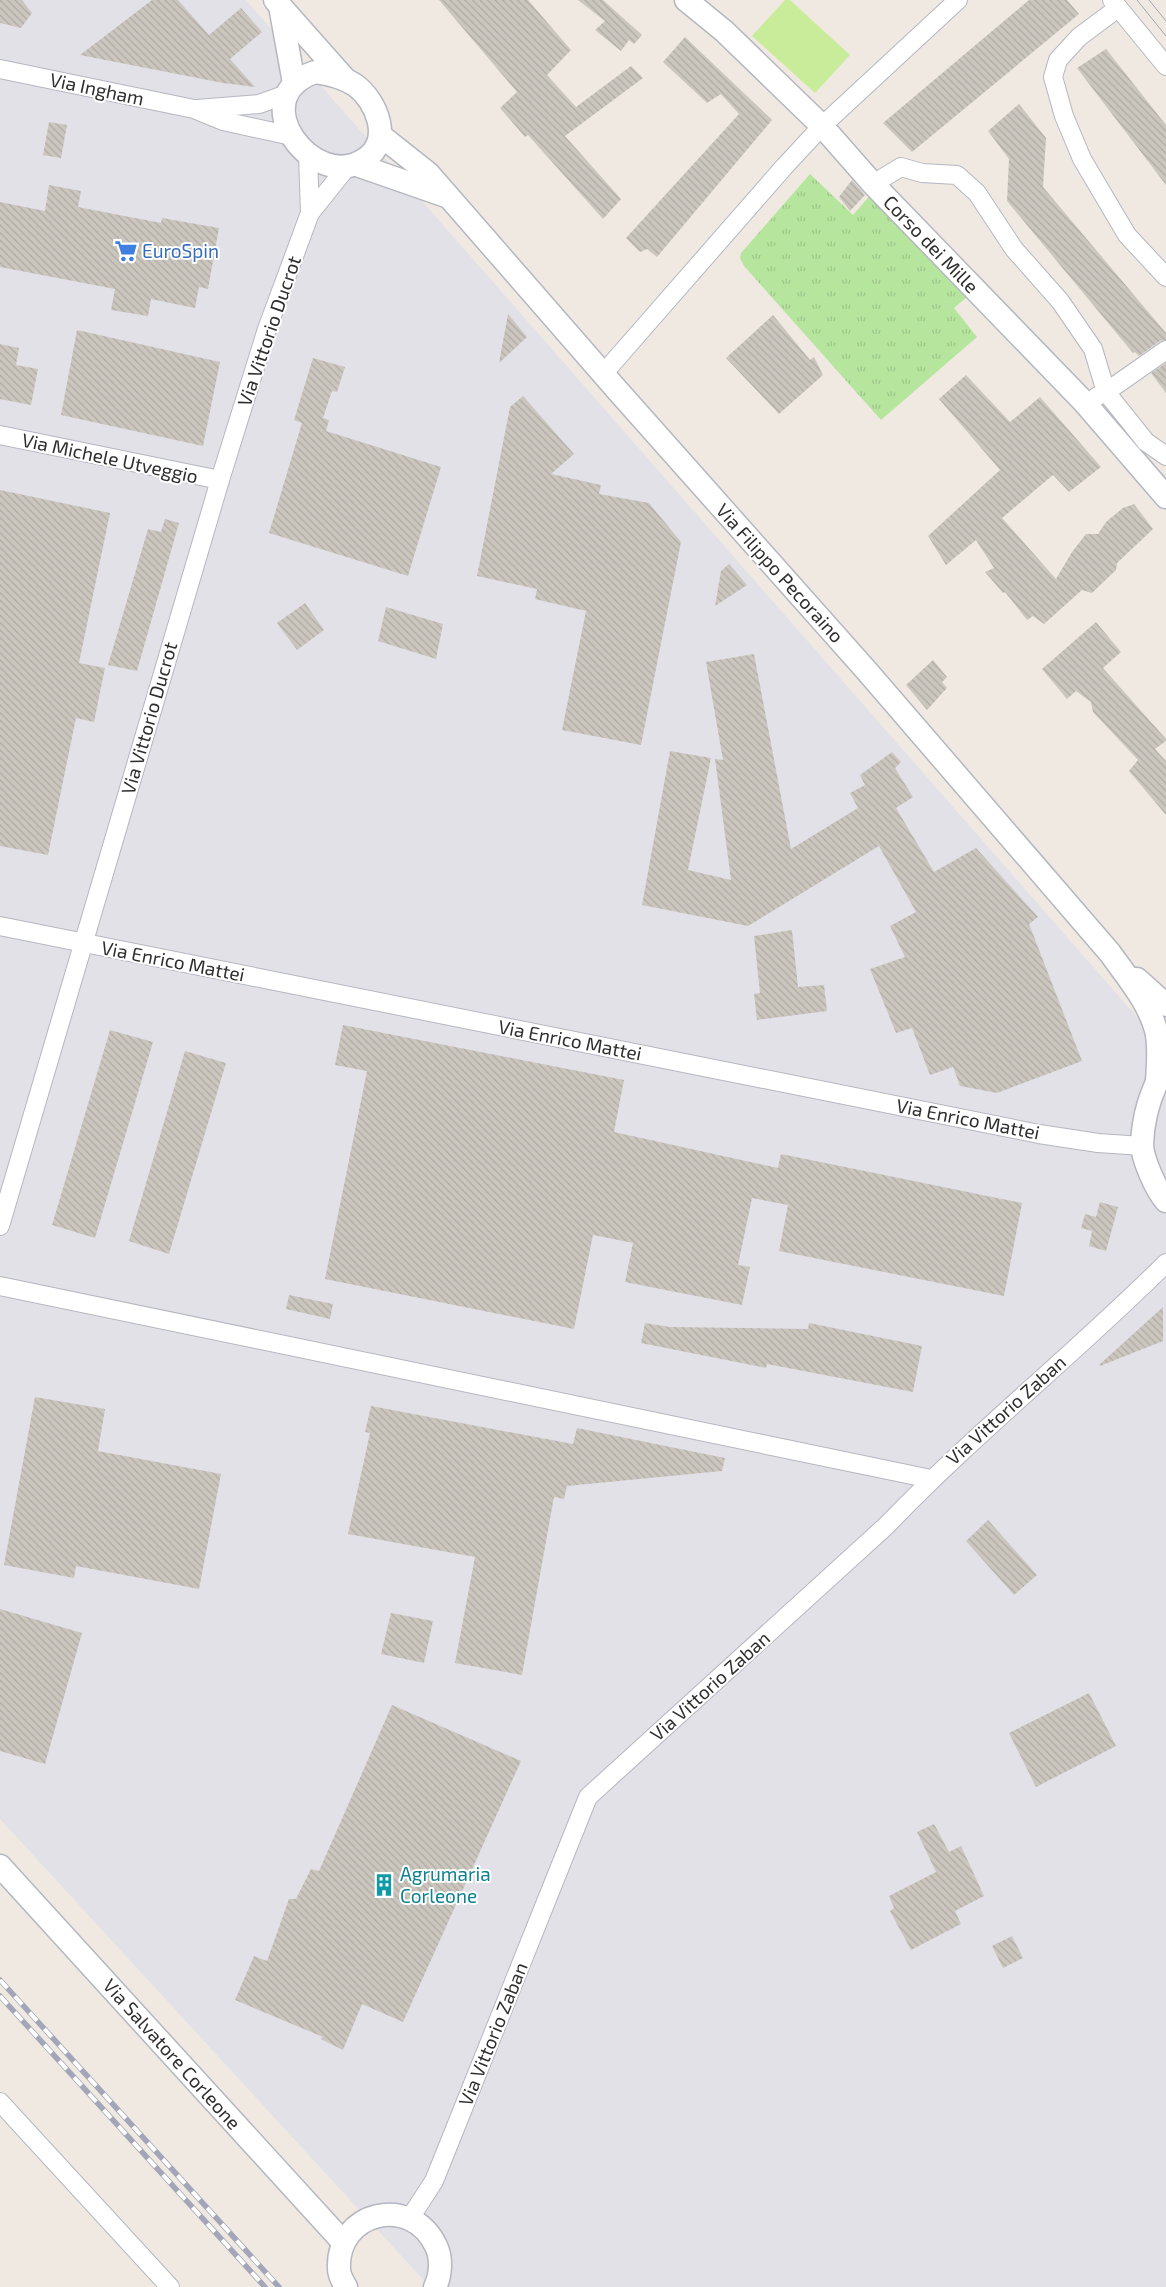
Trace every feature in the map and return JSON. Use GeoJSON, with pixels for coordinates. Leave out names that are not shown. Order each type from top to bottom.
{"type":"FeatureCollection","features":[{"type":"Feature","properties":{"kind":"street","name":"Corso dei Mille"},"geometry":{"type":"LineString","coordinates":[[686,0],[724,31],[822,126],[873,184],[1084,402],[1166,497]]}},
{"type":"Feature","properties":{"kind":"street"},"geometry":{"type":"LineString","coordinates":[[603,374],[784,166],[822,126],[958,0]]}},
{"type":"Feature","properties":{"kind":"street"},"geometry":{"type":"LineString","coordinates":[[278,3],[345,79]]}},
{"type":"Feature","properties":{"kind":"street"},"geometry":{"type":"LineString","coordinates":[[278,3],[290,88],[284,105],[284,116],[292,136],[308,156],[310,213]]}},
{"type":"Feature","properties":{"kind":"street"},"geometry":{"type":"LineString","coordinates":[[1166,66],[1115,4],[1079,37],[1058,60],[1053,77],[1064,116],[1082,159],[1127,235],[1166,277]]}},
{"type":"Feature","properties":{"kind":"street","name":"Via Ingham"},"geometry":{"type":"LineString","coordinates":[[0,68],[194,109]]}},
{"type":"Feature","properties":{"kind":"street"},"geometry":{"type":"LineString","coordinates":[[194,109],[259,104],[315,72],[345,79],[356,86],[370,102],[379,121],[380,135],[376,147],[369,156],[352,166],[310,213]]}},
{"type":"Feature","properties":{"kind":"street"},"geometry":{"type":"LineString","coordinates":[[194,109],[223,121],[292,136]]}},
{"type":"Feature","properties":{"kind":"street","name":"Via Filippo Pecoraino"},"geometry":{"type":"LineString","coordinates":[[380,135],[428,173],[603,374],[866,670],[1110,953],[1139,994],[1156,1030],[1162,1074],[1148,1105],[1142,1146]]}},
{"type":"Feature","properties":{"kind":"street","name":"Via Filippo Pecoraino"},"geometry":{"type":"LineString","coordinates":[[308,156],[333,165],[352,166],[447,196]]}},
{"type":"Feature","properties":{"kind":"street"},"geometry":{"type":"LineString","coordinates":[[873,184],[901,167],[922,173],[958,175],[977,193],[1014,249],[1060,301],[1093,350],[1106,392],[1146,442],[1166,456]]}},
{"type":"Feature","properties":{"kind":"street","name":"Via Vittorio Ducrot"},"geometry":{"type":"LineString","coordinates":[[0,1226],[220,480],[268,329],[310,213]]}},
{"type":"Feature","properties":{"kind":"street"},"geometry":{"type":"LineString","coordinates":[[1084,402],[1106,392],[1166,350]]}},
{"type":"Feature","properties":{"kind":"street","name":"Via Michele Utveggio"},"geometry":{"type":"LineString","coordinates":[[0,435],[220,480]]}},
{"type":"Feature","properties":{"kind":"street","name":"Via Enrico Mattei"},"geometry":{"type":"LineString","coordinates":[[0,926],[1039,1134],[1098,1143],[1142,1146]]}},
{"type":"Feature","properties":{"kind":"street","name":"Via Filippo Pecoraino"},"geometry":{"type":"LineString","coordinates":[[1110,953],[1166,1005]]}},
{"type":"Feature","properties":{"kind":"street"},"geometry":{"type":"LineString","coordinates":[[1142,1146],[1153,1181],[1166,1201]]}},
{"type":"Feature","properties":{"kind":"street","name":"Via Vittorio Zaban"},"geometry":{"type":"LineString","coordinates":[[410,2218],[434,2181],[588,1797],[887,1525],[931,1479],[1134,1296],[1166,1263]]}},
{"type":"Feature","properties":{"kind":"street"},"geometry":{"type":"LineString","coordinates":[[0,1286],[931,1479]]}},
{"type":"Feature","properties":{"kind":"street","name":"Via Salvatore Corleone"},"geometry":{"type":"LineString","coordinates":[[0,1866],[343,2242]]}},
{"type":"Feature","properties":{"kind":"street"},"geometry":{"type":"LineString","coordinates":[[0,2102],[170,2287]]}},
{"type":"Feature","properties":{"kind":"street"},"geometry":{"type":"LineString","coordinates":[[346,2287],[339,2270],[343,2242],[360,2223],[384,2214],[410,2218],[430,2233],[440,2255],[438,2285]]}},
{"type":"Feature","properties":{"kind":"shaded area"},"geometry":{"type":"Polygon","coordinates":[[[0,0],[246,0],[1166,1050],[1166,2287],[430,2287],[0,1819],[0,0]]]}},
{"type":"Feature","properties":{"kind":"green space"},"geometry":{"type":"Polygon","coordinates":[[[785,0],[790,0],[850,55],[815,93],[752,36],[785,0]]]}},
{"type":"Feature","properties":{"kind":"green space"},"geometry":{"type":"Polygon","coordinates":[[[810,174],[853,215],[873,192],[968,296],[954,308],[977,337],[881,420],[744,266],[740,258],[741,253],[810,174]]]}},
{"type":"Feature","properties":{"kind":"building"},"geometry":{"type":"Polygon","coordinates":[[[0,0],[22,0],[32,13],[21,28],[0,23],[0,0]]]}},
{"type":"Feature","properties":{"kind":"building"},"geometry":{"type":"Polygon","coordinates":[[[152,0],[178,0],[209,35],[241,8],[262,32],[230,59],[255,87],[223,83],[80,55],[152,0]]]}},
{"type":"Feature","properties":{"kind":"building"},"geometry":{"type":"Polygon","coordinates":[[[439,0],[528,0],[571,50],[547,75],[576,107],[631,66],[643,78],[565,136],[621,199],[603,219],[528,135],[525,137],[500,108],[517,92],[439,0]]]}},
{"type":"Feature","properties":{"kind":"building"},"geometry":{"type":"Polygon","coordinates":[[[578,0],[603,0],[642,35],[634,44],[629,40],[621,51],[595,30],[605,21],[578,0]]]}},
{"type":"Feature","properties":{"kind":"building"},"geometry":{"type":"Polygon","coordinates":[[[1029,0],[1067,0],[1079,14],[912,152],[883,123],[1029,0]]]}},
{"type":"Feature","properties":{"kind":"building"},"geometry":{"type":"Polygon","coordinates":[[[685,37],[772,120],[657,257],[647,249],[640,252],[626,238],[739,114],[721,94],[707,103],[663,62],[685,37]]]}},
{"type":"Feature","properties":{"kind":"building"},"geometry":{"type":"Polygon","coordinates":[[[1106,49],[1166,125],[1166,185],[1077,68],[1106,49]]]}},
{"type":"Feature","properties":{"kind":"building"},"geometry":{"type":"Polygon","coordinates":[[[1019,104],[1046,138],[1043,187],[1166,333],[1166,340],[1160,341],[1139,356],[1135,352],[1133,353],[1007,201],[1009,159],[988,131],[1019,104]]]}},
{"type":"Feature","properties":{"kind":"building"},"geometry":{"type":"Polygon","coordinates":[[[49,122],[67,125],[61,158],[43,155],[49,122]]]}},
{"type":"Feature","properties":{"kind":"building"},"geometry":{"type":"Polygon","coordinates":[[[852,180],[865,195],[850,211],[839,197],[852,180]]]}},
{"type":"Feature","properties":{"kind":"building","name":"EuroSpin"},"geometry":{"type":"Polygon","coordinates":[[[49,185],[81,191],[78,207],[161,223],[162,218],[219,228],[208,289],[199,287],[195,308],[151,299],[148,316],[111,310],[115,289],[0,267],[0,202],[45,211],[49,185]]]}},
{"type":"Feature","properties":{"kind":"building"},"geometry":{"type":"Polygon","coordinates":[[[508,314],[527,337],[499,363],[508,314]]]}},
{"type":"Feature","properties":{"kind":"building"},"geometry":{"type":"Polygon","coordinates":[[[773,315],[810,360],[814,357],[823,375],[779,414],[726,358],[773,315]]]}},
{"type":"Feature","properties":{"kind":"building"},"geometry":{"type":"Polygon","coordinates":[[[77,330],[220,362],[203,446],[61,415],[77,330]]]}},
{"type":"Feature","properties":{"kind":"building"},"geometry":{"type":"Polygon","coordinates":[[[0,344],[19,348],[16,365],[38,369],[31,405],[0,399],[0,344]]]}},
{"type":"Feature","properties":{"kind":"building"},"geometry":{"type":"Polygon","coordinates":[[[313,358],[345,367],[337,392],[332,391],[323,418],[329,420],[326,431],[441,467],[408,576],[269,533],[302,423],[294,420],[313,358]]]}},
{"type":"Feature","properties":{"kind":"building"},"geometry":{"type":"Polygon","coordinates":[[[1166,363],[1166,393],[1151,373],[1166,363]]]}},
{"type":"Feature","properties":{"kind":"building"},"geometry":{"type":"Polygon","coordinates":[[[966,375],[1010,422],[1040,397],[1101,467],[1069,492],[1053,475],[1002,518],[1056,579],[1072,552],[1086,534],[1098,534],[1106,522],[1123,508],[1134,504],[1153,529],[1117,563],[1116,570],[1092,593],[1082,590],[1044,624],[1033,616],[1027,620],[1005,592],[1003,593],[985,572],[994,568],[976,540],[946,565],[928,536],[1000,470],[939,399],[966,375]]]}},
{"type":"Feature","properties":{"kind":"building"},"geometry":{"type":"Polygon","coordinates":[[[523,396],[574,454],[551,474],[601,485],[599,494],[649,503],[681,542],[641,745],[562,730],[586,611],[535,599],[537,589],[477,576],[510,407],[523,396]]]}},
{"type":"Feature","properties":{"kind":"building"},"geometry":{"type":"Polygon","coordinates":[[[0,490],[110,513],[79,663],[105,668],[94,722],[76,718],[48,855],[0,846],[0,490]]]}},
{"type":"Feature","properties":{"kind":"building"},"geometry":{"type":"Polygon","coordinates":[[[165,519],[179,523],[137,671],[108,665],[148,529],[161,532],[165,519]]]}},
{"type":"Feature","properties":{"kind":"building"},"geometry":{"type":"Polygon","coordinates":[[[729,564],[747,585],[715,606],[721,571],[729,564]]]}},
{"type":"Feature","properties":{"kind":"building"},"geometry":{"type":"Polygon","coordinates":[[[305,603],[324,630],[297,650],[277,623],[305,603]]]}},
{"type":"Feature","properties":{"kind":"building"},"geometry":{"type":"Polygon","coordinates":[[[386,607],[443,624],[436,659],[378,641],[386,607]]]}},
{"type":"Feature","properties":{"kind":"building"},"geometry":{"type":"Polygon","coordinates":[[[1096,622],[1121,652],[1103,668],[1166,739],[1155,749],[1166,761],[1166,815],[1129,771],[1138,760],[1093,712],[1091,702],[1076,691],[1067,699],[1042,669],[1096,622]]]}},
{"type":"Feature","properties":{"kind":"building"},"geometry":{"type":"Polygon","coordinates":[[[754,654],[791,849],[858,808],[850,793],[865,785],[860,775],[892,752],[901,762],[895,768],[913,797],[896,808],[934,872],[976,848],[1038,917],[1029,924],[1082,1061],[997,1093],[960,1086],[953,1067],[930,1075],[912,1028],[896,1033],[870,969],[905,957],[890,926],[916,912],[879,846],[748,926],[642,905],[670,751],[711,758],[688,870],[731,880],[715,759],[723,760],[706,662],[754,654]]]}},
{"type":"Feature","properties":{"kind":"building"},"geometry":{"type":"Polygon","coordinates":[[[933,660],[947,677],[942,682],[947,688],[927,710],[906,685],[933,660]]]}},
{"type":"Feature","properties":{"kind":"building"},"geometry":{"type":"Polygon","coordinates":[[[792,930],[798,987],[824,985],[827,1011],[757,1020],[754,994],[760,993],[754,936],[792,930]]]}},
{"type":"Feature","properties":{"kind":"building"},"geometry":{"type":"Polygon","coordinates":[[[343,1025],[624,1080],[614,1132],[778,1168],[781,1154],[1022,1203],[1004,1296],[779,1251],[788,1205],[752,1198],[738,1265],[750,1267],[742,1305],[625,1282],[633,1243],[593,1235],[574,1329],[325,1279],[367,1071],[335,1065],[343,1025]]]}},
{"type":"Feature","properties":{"kind":"building"},"geometry":{"type":"Polygon","coordinates":[[[110,1030],[153,1042],[95,1238],[52,1225],[110,1030]]]}},
{"type":"Feature","properties":{"kind":"building"},"geometry":{"type":"Polygon","coordinates":[[[185,1051],[226,1063],[169,1254],[129,1241],[185,1051]]]}},
{"type":"Feature","properties":{"kind":"building"},"geometry":{"type":"Polygon","coordinates":[[[1100,1202],[1118,1207],[1106,1251],[1089,1246],[1092,1231],[1081,1228],[1085,1214],[1096,1217],[1100,1202]]]}},
{"type":"Feature","properties":{"kind":"building"},"geometry":{"type":"Polygon","coordinates":[[[289,1295],[333,1304],[330,1319],[286,1309],[289,1295]]]}},
{"type":"Feature","properties":{"kind":"building"},"geometry":{"type":"Polygon","coordinates":[[[1163,1307],[1163,1341],[1099,1365],[1163,1307]]]}},
{"type":"Feature","properties":{"kind":"building"},"geometry":{"type":"Polygon","coordinates":[[[645,1323],[670,1327],[808,1329],[809,1323],[922,1346],[913,1392],[767,1364],[766,1368],[641,1343],[645,1323]]]}},
{"type":"Feature","properties":{"kind":"building"},"geometry":{"type":"Polygon","coordinates":[[[35,1397],[105,1409],[98,1451],[221,1474],[199,1589],[76,1566],[74,1578],[4,1565],[35,1397]]]}},
{"type":"Feature","properties":{"kind":"building"},"geometry":{"type":"Polygon","coordinates":[[[371,1406],[573,1444],[577,1428],[725,1458],[722,1471],[567,1486],[564,1499],[554,1497],[522,1675],[455,1663],[475,1557],[348,1534],[370,1433],[365,1432],[371,1406]]]}},
{"type":"Feature","properties":{"kind":"building"},"geometry":{"type":"Polygon","coordinates":[[[988,1520],[1037,1575],[1014,1595],[966,1541],[988,1520]]]}},
{"type":"Feature","properties":{"kind":"building"},"geometry":{"type":"Polygon","coordinates":[[[0,1609],[82,1633],[45,1764],[0,1751],[0,1609]]]}},
{"type":"Feature","properties":{"kind":"building"},"geometry":{"type":"Polygon","coordinates":[[[391,1613],[433,1621],[424,1663],[381,1654],[391,1613]]]}},
{"type":"Feature","properties":{"kind":"building"},"geometry":{"type":"Polygon","coordinates":[[[1089,1693],[1116,1746],[1036,1787],[1009,1733],[1089,1693]]]}},
{"type":"Feature","properties":{"kind":"building","name":"Agrumaria Corleone"},"geometry":{"type":"Polygon","coordinates":[[[392,1705],[521,1761],[403,2022],[362,2004],[343,2050],[321,2039],[323,2037],[235,2000],[254,1956],[267,1961],[289,1899],[296,1899],[311,1869],[319,1871],[392,1705]]]}},
{"type":"Feature","properties":{"kind":"building"},"geometry":{"type":"Polygon","coordinates":[[[934,1824],[949,1852],[961,1846],[984,1896],[955,1911],[961,1924],[911,1950],[890,1911],[894,1908],[889,1896],[936,1872],[917,1832],[934,1824]]]}},
{"type":"Feature","properties":{"kind":"building"},"geometry":{"type":"Polygon","coordinates":[[[1012,1936],[1023,1958],[1003,1968],[992,1946],[1012,1936]]]}},
{"type":"Feature","properties":{"kind":"tram line"},"geometry":{"type":"LineString","coordinates":[[1137,0],[1166,36]]}},
{"type":"Feature","properties":{"kind":"tram line"},"geometry":{"type":"LineString","coordinates":[[1149,0],[1166,21]]}},
{"type":"Feature","properties":{"kind":"railway"},"geometry":{"type":"LineString","coordinates":[[0,1980],[279,2287]]}},
{"type":"Feature","properties":{"kind":"railway"},"geometry":{"type":"LineString","coordinates":[[0,1996],[265,2287]]}},
{"type":"Feature","properties":{"kind":"place","name":"EuroSpin"},"geometry":{"type":"Point","coordinates":[126,251]}},
{"type":"Feature","properties":{"kind":"place","name":"Agrumaria Corleone"},"geometry":{"type":"Point","coordinates":[384,1885]}}]}
